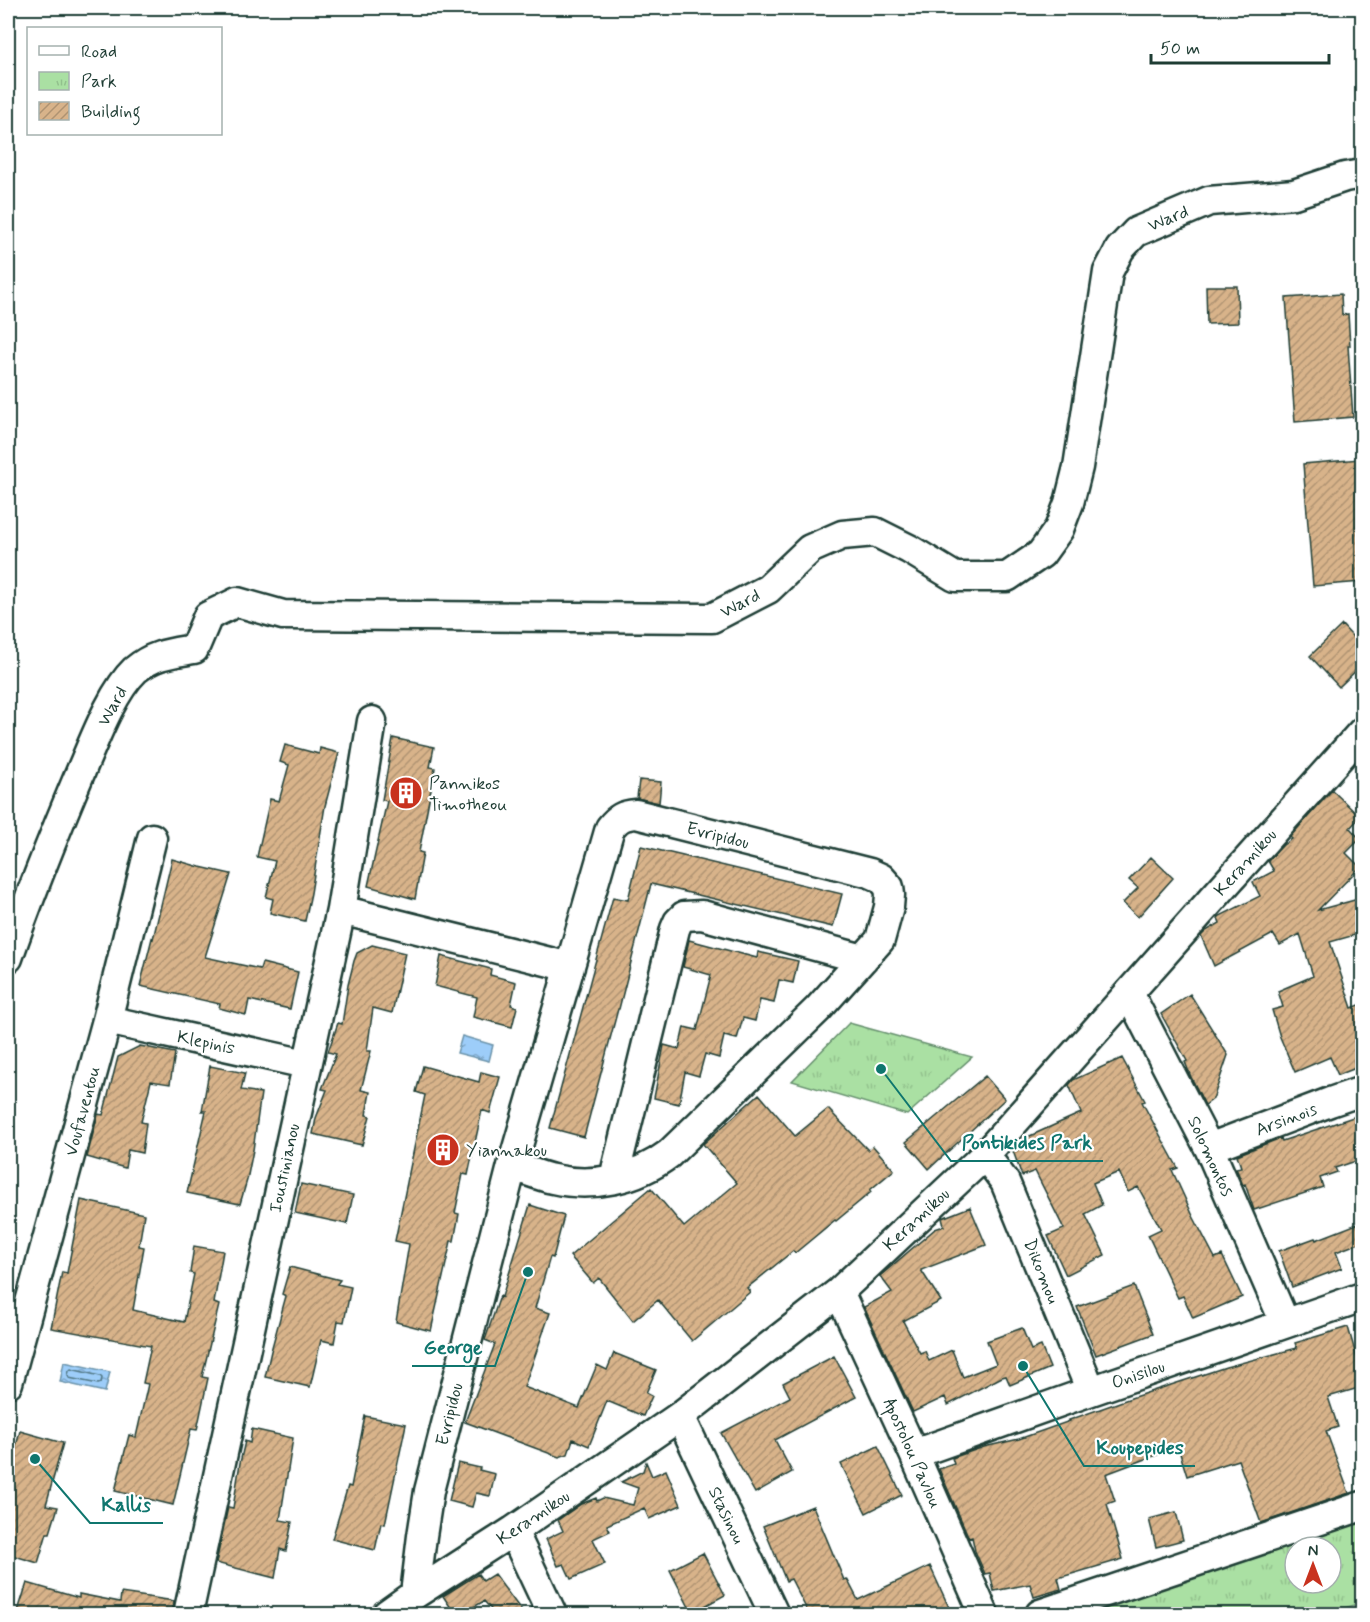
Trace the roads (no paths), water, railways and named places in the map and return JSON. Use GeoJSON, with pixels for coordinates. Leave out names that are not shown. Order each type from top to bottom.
{"type":"FeatureCollection","features":[{"type":"Feature","properties":{"kind":"street","name":"Ward"},"geometry":{"type":"LineString","coordinates":[[8,958],[45,855],[99,729],[123,684],[136,669],[159,655],[194,649],[208,616],[237,602],[283,615],[712,618],[768,589],[810,549],[842,535],[875,532],[909,549],[955,577],[1007,577],[1041,554],[1059,529],[1069,503],[1078,467],[1108,272],[1120,249],[1136,232],[1209,201],[1294,194],[1345,177],[1362,174]]}},
{"type":"Feature","properties":{"kind":"street","name":"Ioustinianou"},"geometry":{"type":"LineString","coordinates":[[188,1614],[341,910],[372,721]]}},
{"type":"Feature","properties":{"kind":"street","name":"Keramikou"},"geometry":{"type":"LineString","coordinates":[[387,1614],[680,1416],[839,1292],[985,1155],[1362,732]]}},
{"type":"Feature","properties":{"kind":"street","name":"Evripidou"},"geometry":{"type":"LineString","coordinates":[[415,1594],[429,1491],[512,1166],[610,828],[617,819],[625,814],[636,814],[870,873],[881,878],[889,887],[889,907],[880,940],[818,1009],[657,1163],[633,1174],[586,1182],[553,1179],[512,1166]]}},
{"type":"Feature","properties":{"kind":"street","name":"Voufaventou"},"geometry":{"type":"LineString","coordinates":[[8,1383],[107,1020],[152,838]]}},
{"type":"Feature","properties":{"kind":"street"},"geometry":{"type":"LineString","coordinates":[[341,910],[570,967]]}},
{"type":"Feature","properties":{"kind":"street"},"geometry":{"type":"LineString","coordinates":[[614,1178],[675,929],[684,916],[702,915],[863,959]]}},
{"type":"Feature","properties":{"kind":"street","name":"Solomontos"},"geometry":{"type":"LineString","coordinates":[[1129,993],[1209,1148],[1285,1323]]}},
{"type":"Feature","properties":{"kind":"street","name":"Klepinis"},"geometry":{"type":"LineString","coordinates":[[107,1020],[306,1064]]}},
{"type":"Feature","properties":{"kind":"street","name":"Arsinois"},"geometry":{"type":"LineString","coordinates":[[1209,1148],[1362,1091]]}},
{"type":"Feature","properties":{"kind":"street","name":"Dikomou"},"geometry":{"type":"LineString","coordinates":[[985,1155],[1005,1182],[1091,1391]]}},
{"type":"Feature","properties":{"kind":"street","name":"Apostolou Pavlou"},"geometry":{"type":"LineString","coordinates":[[839,1292],[914,1454],[984,1614]]}},
{"type":"Feature","properties":{"kind":"street","name":"Onisilou"},"geometry":{"type":"LineString","coordinates":[[914,1454],[1362,1297]]}},
{"type":"Feature","properties":{"kind":"street","name":"Stasinou"},"geometry":{"type":"LineString","coordinates":[[680,1416],[774,1614]]}},
{"type":"Feature","properties":{"kind":"street"},"geometry":{"type":"LineString","coordinates":[[1040,1614],[1362,1506]]}},
{"type":"Feature","properties":{"kind":"street"},"geometry":{"type":"LineString","coordinates":[[513,1531],[552,1614]]}},
{"type":"Feature","properties":{"kind":"water"},"geometry":{"type":"Polygon","coordinates":[[[462,1036],[493,1045],[489,1061],[457,1053],[462,1036]]]}},
{"type":"Feature","properties":{"kind":"water"},"geometry":{"type":"Polygon","coordinates":[[[64,1362],[110,1372],[105,1392],[60,1382],[64,1362]]]}},
{"type":"Feature","properties":{"kind":"place","name":"Pannikos Timotheou"},"geometry":{"type":"Point","coordinates":[406,793]}},
{"type":"Feature","properties":{"kind":"place","name":"Pontikides Park"},"geometry":{"type":"Point","coordinates":[881,1069]}},
{"type":"Feature","properties":{"kind":"place","name":"Yiannakou"},"geometry":{"type":"Point","coordinates":[443,1150]}},
{"type":"Feature","properties":{"kind":"place","name":"George"},"geometry":{"type":"Point","coordinates":[528,1272]}},
{"type":"Feature","properties":{"kind":"place","name":"Koupepides"},"geometry":{"type":"Point","coordinates":[1023,1366]}},
{"type":"Feature","properties":{"kind":"place","name":"Kallis"},"geometry":{"type":"Point","coordinates":[35,1459]}}]}
